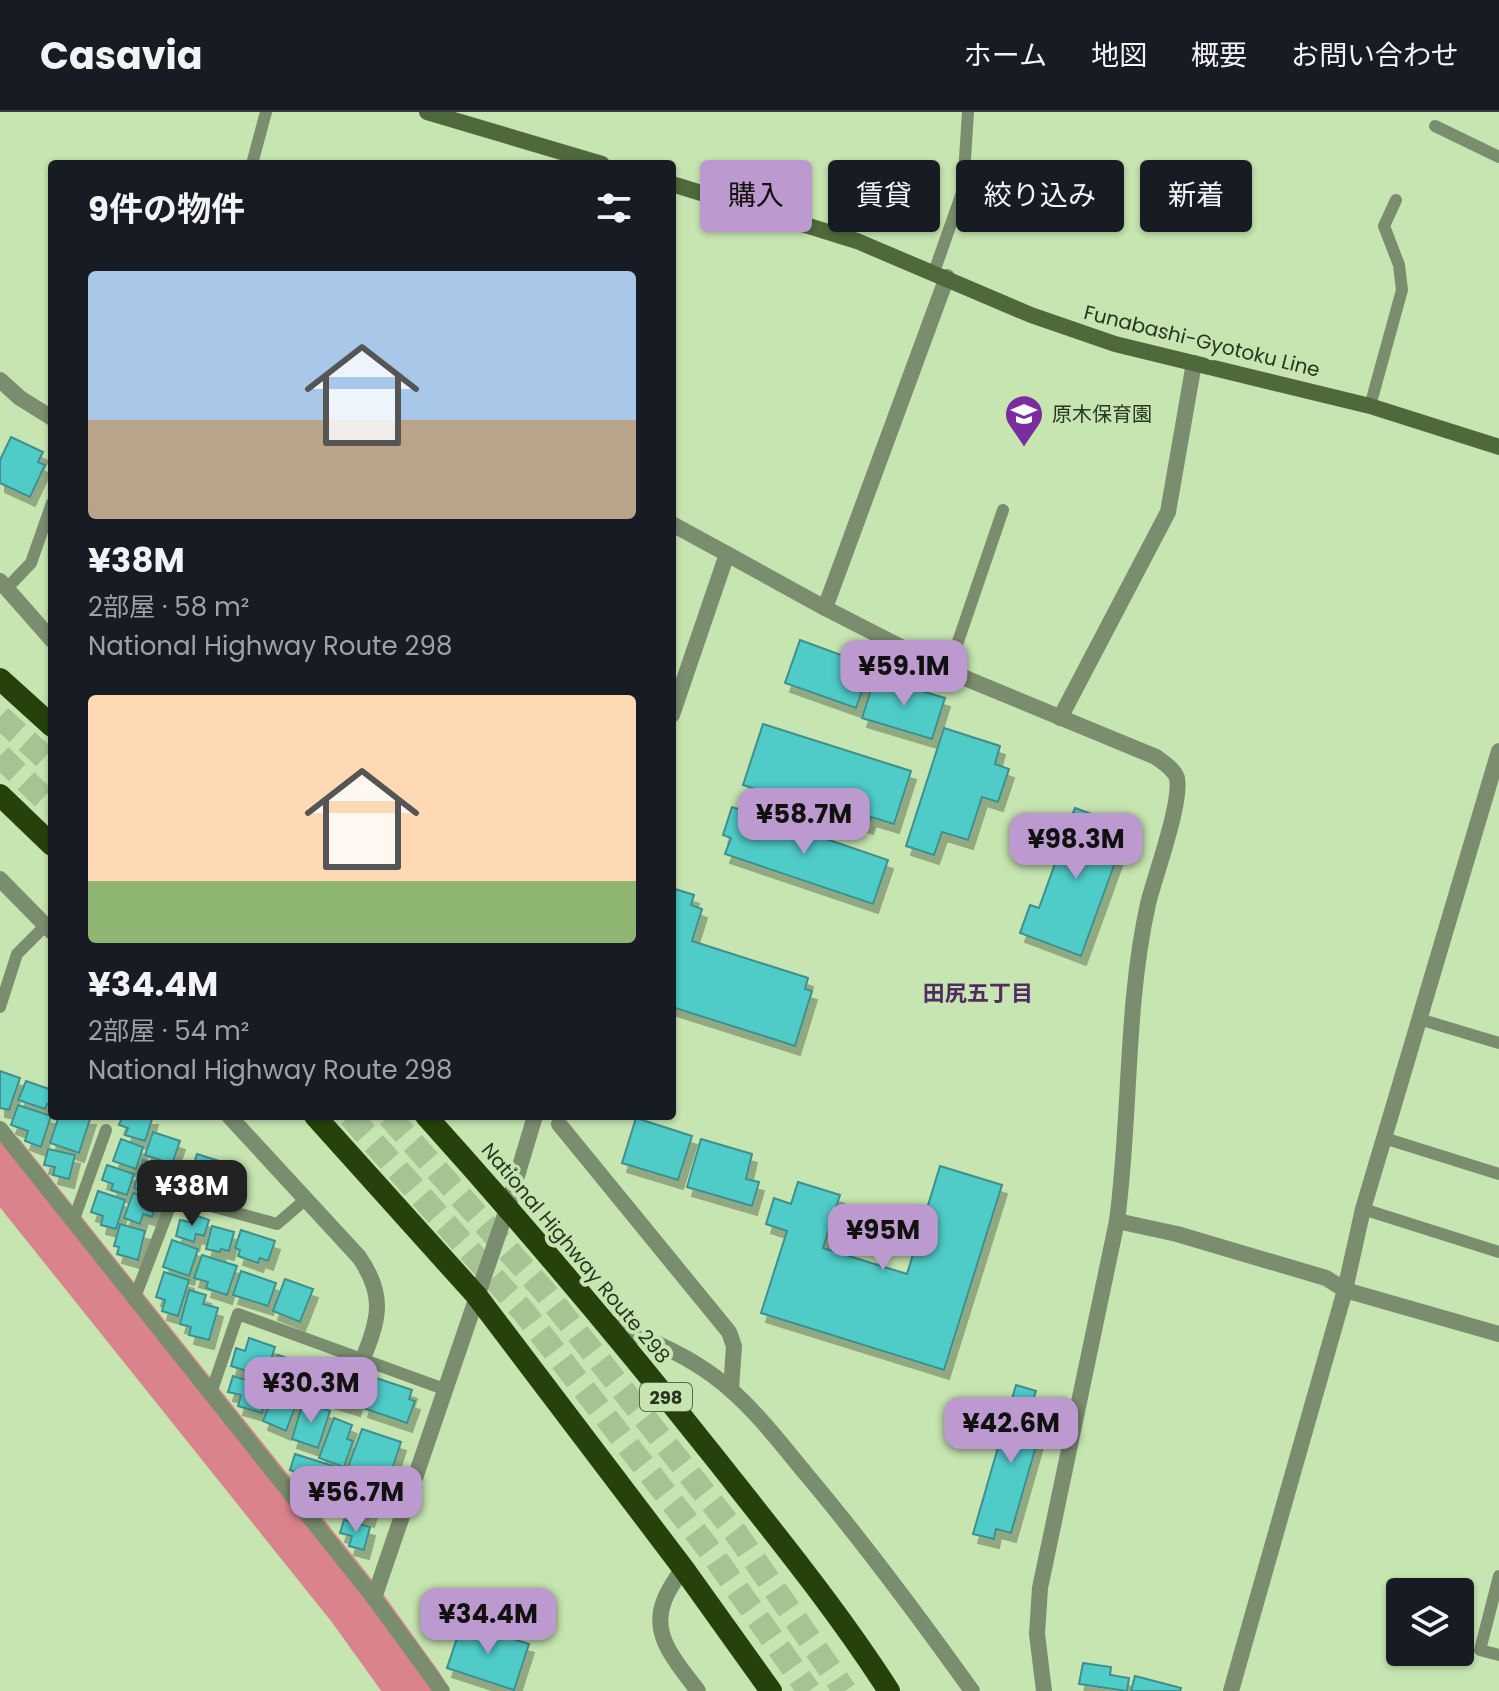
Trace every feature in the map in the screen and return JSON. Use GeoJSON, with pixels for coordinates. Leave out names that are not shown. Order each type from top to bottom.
{"type":"FeatureCollection","features":[{"type":"Feature","properties":{"kind":"highway"},"geometry":{"type":"LineString","coordinates":[[0,679],[48,722]]}},
{"type":"Feature","properties":{"kind":"highway"},"geometry":{"type":"LineString","coordinates":[[0,795],[48,841]]}},
{"type":"Feature","properties":{"kind":"highway"},"geometry":{"type":"LineString","coordinates":[[319,1120],[476,1295],[683,1568],[771,1691]]}},
{"type":"Feature","properties":{"kind":"highway","name":"National Highway Route 298"},"geometry":{"type":"LineString","coordinates":[[430,1120],[606,1321],[758,1513],[865,1654],[889,1691]]}},
{"type":"Feature","properties":{"kind":"main road"},"geometry":{"type":"LineString","coordinates":[[427,112],[589,160]]}},
{"type":"Feature","properties":{"kind":"main road","name":"Funabashi-Gyotoku Line"},"geometry":{"type":"LineString","coordinates":[[676,185],[857,241],[1031,315],[1115,344],[1370,406],[1499,447]]}},
{"type":"Feature","properties":{"kind":"street"},"geometry":{"type":"LineString","coordinates":[[825,608],[940,274]]}},
{"type":"Feature","properties":{"kind":"street"},"geometry":{"type":"LineString","coordinates":[[1060,718],[1168,512],[1194,363]]}},
{"type":"Feature","properties":{"kind":"street"},"geometry":{"type":"LineString","coordinates":[[0,380],[20,398],[48,416]]}},
{"type":"Feature","properties":{"kind":"street"},"geometry":{"type":"LineString","coordinates":[[676,526],[948,671],[1156,757],[1177,776],[1171,821],[1151,890],[1138,965],[1124,1168],[1117,1221],[1040,1588],[1037,1634],[1044,1691]]}},
{"type":"Feature","properties":{"kind":"street"},"geometry":{"type":"LineString","coordinates":[[676,703],[727,554]]}},
{"type":"Feature","properties":{"kind":"street"},"geometry":{"type":"LineString","coordinates":[[4,585],[48,635]]}},
{"type":"Feature","properties":{"kind":"street"},"geometry":{"type":"LineString","coordinates":[[1231,1691],[1345,1290],[1363,1209],[1499,751]]}},
{"type":"Feature","properties":{"kind":"street"},"geometry":{"type":"LineString","coordinates":[[0,879],[48,927]]}},
{"type":"Feature","properties":{"kind":"street"},"geometry":{"type":"LineString","coordinates":[[233,1120],[359,1257],[372,1276],[378,1295],[377,1314],[362,1361]]}},
{"type":"Feature","properties":{"kind":"street"},"geometry":{"type":"LineString","coordinates":[[374,1598],[508,1206],[534,1120]]}},
{"type":"Feature","properties":{"kind":"street"},"geometry":{"type":"LineString","coordinates":[[559,1124],[729,1332],[734,1346],[731,1389]]}},
{"type":"Feature","properties":{"kind":"street"},"geometry":{"type":"LineString","coordinates":[[0,1129],[374,1598],[442,1691]]}},
{"type":"Feature","properties":{"kind":"street"},"geometry":{"type":"LineString","coordinates":[[174,1196],[184,1169]]}},
{"type":"Feature","properties":{"kind":"street"},"geometry":{"type":"LineString","coordinates":[[1117,1221],[1177,1234],[1326,1278],[1345,1290],[1499,1334]]}},
{"type":"Feature","properties":{"kind":"street"},"geometry":{"type":"LineString","coordinates":[[606,1321],[686,1357],[731,1389],[858,1536],[972,1691]]}},
{"type":"Feature","properties":{"kind":"street"},"geometry":{"type":"LineString","coordinates":[[683,1568],[664,1600],[660,1636],[698,1691]]}},
{"type":"Feature","properties":{"kind":"lane"},"geometry":{"type":"LineString","coordinates":[[253,160],[266,112]]}},
{"type":"Feature","properties":{"kind":"lane"},"geometry":{"type":"LineString","coordinates":[[940,274],[963,190],[968,112]]}},
{"type":"Feature","properties":{"kind":"lane"},"geometry":{"type":"LineString","coordinates":[[1435,126],[1499,157]]}},
{"type":"Feature","properties":{"kind":"lane"},"geometry":{"type":"LineString","coordinates":[[1370,406],[1402,290],[1399,265],[1384,226],[1396,200]]}},
{"type":"Feature","properties":{"kind":"lane"},"geometry":{"type":"LineString","coordinates":[[948,671],[1003,510]]}},
{"type":"Feature","properties":{"kind":"lane"},"geometry":{"type":"LineString","coordinates":[[4,585],[31,563],[48,514]]}},
{"type":"Feature","properties":{"kind":"lane"},"geometry":{"type":"LineString","coordinates":[[0,1007],[17,954],[48,929]]}},
{"type":"Feature","properties":{"kind":"lane"},"geometry":{"type":"LineString","coordinates":[[1419,1019],[1499,1043]]}},
{"type":"Feature","properties":{"kind":"lane"},"geometry":{"type":"LineString","coordinates":[[74,1219],[106,1130]]}},
{"type":"Feature","properties":{"kind":"lane"},"geometry":{"type":"LineString","coordinates":[[1384,1138],[1499,1174]]}},
{"type":"Feature","properties":{"kind":"lane"},"geometry":{"type":"LineString","coordinates":[[135,1297],[174,1196],[277,1224],[306,1199]]}},
{"type":"Feature","properties":{"kind":"lane"},"geometry":{"type":"LineString","coordinates":[[1363,1209],[1499,1252]]}},
{"type":"Feature","properties":{"kind":"lane"},"geometry":{"type":"LineString","coordinates":[[211,1393],[238,1314],[444,1389]]}},
{"type":"Feature","properties":{"kind":"lane"},"geometry":{"type":"LineString","coordinates":[[1499,1576],[1480,1650],[1499,1655]]}},
{"type":"Feature","properties":{"kind":"building"},"geometry":{"type":"Polygon","coordinates":[[[11,437],[43,452],[38,462],[45,465],[30,497],[0,483],[0,460],[11,437]]]}},
{"type":"Feature","properties":{"kind":"building"},"geometry":{"type":"Polygon","coordinates":[[[800,640],[871,666],[856,708],[785,683],[800,640]]]}},
{"type":"Feature","properties":{"kind":"building"},"geometry":{"type":"Polygon","coordinates":[[[875,677],[945,698],[932,739],[862,718],[875,677]]]}},
{"type":"Feature","properties":{"kind":"building"},"geometry":{"type":"Polygon","coordinates":[[[763,724],[911,771],[894,824],[871,817],[868,825],[743,785],[763,724]]]}},
{"type":"Feature","properties":{"kind":"building"},"geometry":{"type":"Polygon","coordinates":[[[944,728],[1000,746],[995,764],[1009,769],[998,802],[982,797],[968,840],[942,832],[934,855],[906,846],[944,728]]]}},
{"type":"Feature","properties":{"kind":"building"},"geometry":{"type":"Polygon","coordinates":[[[732,807],[888,860],[873,904],[725,854],[731,838],[723,835],[732,807]]]}},
{"type":"Feature","properties":{"kind":"building"},"geometry":{"type":"Polygon","coordinates":[[[1075,808],[1128,827],[1081,956],[1020,933],[1030,905],[1039,908],[1062,844],[1048,839],[1056,815],[1070,820],[1075,808]]]}},
{"type":"Feature","properties":{"kind":"building"},"geometry":{"type":"Polygon","coordinates":[[[676,889],[694,895],[691,905],[702,909],[692,941],[808,978],[805,989],[812,991],[795,1046],[676,1008],[676,889]]]}},
{"type":"Feature","properties":{"kind":"building"},"geometry":{"type":"Polygon","coordinates":[[[0,1071],[20,1078],[9,1110],[0,1108],[0,1071]]]}},
{"type":"Feature","properties":{"kind":"building"},"geometry":{"type":"Polygon","coordinates":[[[26,1081],[48,1089],[45,1109],[18,1100],[26,1081]]]}},
{"type":"Feature","properties":{"kind":"building"},"geometry":{"type":"Polygon","coordinates":[[[18,1105],[48,1115],[50,1120],[41,1147],[25,1141],[28,1131],[11,1125],[18,1105]]]}},
{"type":"Feature","properties":{"kind":"building"},"geometry":{"type":"Polygon","coordinates":[[[58,1120],[90,1120],[79,1153],[50,1143],[58,1120]]]}},
{"type":"Feature","properties":{"kind":"building"},"geometry":{"type":"Polygon","coordinates":[[[121,1120],[152,1120],[145,1141],[125,1135],[128,1128],[119,1125],[121,1120]]]}},
{"type":"Feature","properties":{"kind":"building"},"geometry":{"type":"Polygon","coordinates":[[[635,1120],[692,1136],[678,1180],[622,1163],[635,1120]]]}},
{"type":"Feature","properties":{"kind":"building"},"geometry":{"type":"Polygon","coordinates":[[[153,1132],[180,1141],[172,1164],[145,1155],[153,1132]]]}},
{"type":"Feature","properties":{"kind":"building"},"geometry":{"type":"Polygon","coordinates":[[[121,1139],[143,1147],[136,1169],[113,1161],[121,1139]]]}},
{"type":"Feature","properties":{"kind":"building"},"geometry":{"type":"Polygon","coordinates":[[[701,1139],[752,1154],[746,1179],[759,1182],[752,1206],[687,1187],[701,1139]]]}},
{"type":"Feature","properties":{"kind":"building"},"geometry":{"type":"Polygon","coordinates":[[[48,1149],[75,1155],[69,1179],[53,1175],[55,1167],[44,1165],[48,1149]]]}},
{"type":"Feature","properties":{"kind":"building"},"geometry":{"type":"Polygon","coordinates":[[[197,1154],[219,1161],[216,1174],[224,1176],[220,1192],[199,1185],[200,1180],[190,1177],[197,1154]]]}},
{"type":"Feature","properties":{"kind":"building"},"geometry":{"type":"Polygon","coordinates":[[[143,1160],[164,1167],[159,1184],[164,1186],[161,1197],[134,1188],[143,1160]]]}},
{"type":"Feature","properties":{"kind":"building"},"geometry":{"type":"Polygon","coordinates":[[[107,1165],[134,1174],[127,1195],[111,1190],[113,1184],[102,1180],[107,1165]]]}},
{"type":"Feature","properties":{"kind":"building"},"geometry":{"type":"Polygon","coordinates":[[[940,1166],[1002,1185],[944,1370],[761,1313],[787,1231],[766,1224],[774,1198],[791,1204],[798,1182],[840,1195],[823,1248],[907,1274],[940,1166]]]}},
{"type":"Feature","properties":{"kind":"building"},"geometry":{"type":"Polygon","coordinates":[[[98,1191],[125,1200],[116,1229],[101,1225],[103,1216],[91,1212],[98,1191]]]}},
{"type":"Feature","properties":{"kind":"building"},"geometry":{"type":"Polygon","coordinates":[[[133,1193],[157,1201],[152,1217],[143,1214],[140,1224],[124,1218],[133,1193]]]}},
{"type":"Feature","properties":{"kind":"building"},"geometry":{"type":"Polygon","coordinates":[[[192,1214],[209,1220],[204,1236],[196,1234],[194,1242],[176,1236],[180,1220],[190,1222],[192,1214]]]}},
{"type":"Feature","properties":{"kind":"building"},"geometry":{"type":"Polygon","coordinates":[[[120,1224],[145,1231],[138,1260],[117,1254],[119,1247],[114,1246],[120,1224]]]}},
{"type":"Feature","properties":{"kind":"building"},"geometry":{"type":"Polygon","coordinates":[[[212,1226],[234,1232],[229,1251],[206,1249],[212,1226]]]}},
{"type":"Feature","properties":{"kind":"building"},"geometry":{"type":"Polygon","coordinates":[[[241,1230],[275,1241],[268,1261],[260,1258],[258,1263],[238,1256],[240,1250],[235,1248],[241,1230]]]}},
{"type":"Feature","properties":{"kind":"building"},"geometry":{"type":"Polygon","coordinates":[[[172,1240],[198,1249],[189,1276],[163,1267],[172,1240]]]}},
{"type":"Feature","properties":{"kind":"building"},"geometry":{"type":"Polygon","coordinates":[[[202,1255],[237,1266],[227,1295],[206,1288],[208,1282],[194,1278],[202,1255]]]}},
{"type":"Feature","properties":{"kind":"building"},"geometry":{"type":"Polygon","coordinates":[[[241,1271],[276,1283],[268,1306],[233,1295],[241,1271]]]}},
{"type":"Feature","properties":{"kind":"building"},"geometry":{"type":"Polygon","coordinates":[[[164,1272],[189,1280],[178,1316],[162,1311],[165,1300],[156,1297],[164,1272]]]}},
{"type":"Feature","properties":{"kind":"building"},"geometry":{"type":"Polygon","coordinates":[[[285,1279],[313,1289],[300,1322],[273,1311],[285,1279]]]}},
{"type":"Feature","properties":{"kind":"building"},"geometry":{"type":"Polygon","coordinates":[[[189,1290],[206,1295],[203,1304],[218,1308],[209,1340],[189,1335],[191,1327],[180,1324],[189,1290]]]}},
{"type":"Feature","properties":{"kind":"building"},"geometry":{"type":"Polygon","coordinates":[[[249,1338],[275,1347],[267,1372],[252,1367],[250,1372],[231,1366],[236,1348],[245,1351],[249,1338]]]}},
{"type":"Feature","properties":{"kind":"building"},"geometry":{"type":"Polygon","coordinates":[[[278,1355],[302,1363],[294,1384],[270,1376],[278,1355]]]}},
{"type":"Feature","properties":{"kind":"building"},"geometry":{"type":"Polygon","coordinates":[[[307,1360],[334,1370],[325,1395],[298,1386],[307,1360]]]}},
{"type":"Feature","properties":{"kind":"building"},"geometry":{"type":"Polygon","coordinates":[[[340,1368],[366,1376],[355,1407],[329,1399],[340,1368]]]}},
{"type":"Feature","properties":{"kind":"building"},"geometry":{"type":"Polygon","coordinates":[[[233,1376],[269,1387],[262,1413],[238,1406],[241,1395],[228,1392],[233,1376]]]}},
{"type":"Feature","properties":{"kind":"building"},"geometry":{"type":"Polygon","coordinates":[[[373,1377],[412,1390],[409,1399],[415,1401],[407,1423],[363,1408],[373,1377]]]}},
{"type":"Feature","properties":{"kind":"building"},"geometry":{"type":"Polygon","coordinates":[[[1016,1385],[1036,1391],[1032,1403],[1047,1408],[1011,1533],[996,1529],[994,1539],[973,1534],[1016,1385]]]}},
{"type":"Feature","properties":{"kind":"building"},"geometry":{"type":"Polygon","coordinates":[[[275,1390],[298,1399],[286,1431],[263,1421],[275,1390]]]}},
{"type":"Feature","properties":{"kind":"building"},"geometry":{"type":"Polygon","coordinates":[[[303,1402],[330,1411],[318,1448],[292,1439],[303,1402]]]}},
{"type":"Feature","properties":{"kind":"building"},"geometry":{"type":"Polygon","coordinates":[[[334,1418],[352,1425],[347,1439],[353,1441],[344,1467],[319,1458],[334,1418]]]}},
{"type":"Feature","properties":{"kind":"building"},"geometry":{"type":"Polygon","coordinates":[[[362,1429],[401,1442],[392,1470],[381,1467],[377,1477],[348,1467],[362,1429]]]}},
{"type":"Feature","properties":{"kind":"building"},"geometry":{"type":"Polygon","coordinates":[[[295,1454],[336,1467],[326,1499],[315,1495],[317,1487],[302,1482],[305,1475],[290,1470],[295,1454]]]}},
{"type":"Feature","properties":{"kind":"building"},"geometry":{"type":"Polygon","coordinates":[[[339,1474],[379,1487],[369,1518],[340,1509],[343,1502],[332,1498],[339,1474]]]}},
{"type":"Feature","properties":{"kind":"building"},"geometry":{"type":"Polygon","coordinates":[[[344,1520],[370,1527],[364,1550],[349,1546],[352,1536],[340,1533],[344,1520]]]}},
{"type":"Feature","properties":{"kind":"building"},"geometry":{"type":"Polygon","coordinates":[[[462,1623],[529,1644],[514,1690],[447,1668],[462,1623]]]}},
{"type":"Feature","properties":{"kind":"building"},"geometry":{"type":"Polygon","coordinates":[[[1083,1663],[1111,1667],[1110,1675],[1129,1678],[1127,1691],[1079,1684],[1083,1663]]]}},
{"type":"Feature","properties":{"kind":"building"},"geometry":{"type":"Polygon","coordinates":[[[1135,1676],[1181,1688],[1180,1691],[1131,1691],[1135,1676]]]}},
{"type":"Feature","properties":{"kind":"waterway"},"geometry":{"type":"LineString","coordinates":[[0,1161],[356,1606],[417,1691]]}},
{"type":"Feature","properties":{"kind":"tunnel"},"geometry":{"type":"LineString","coordinates":[[0,717],[48,760]]}},
{"type":"Feature","properties":{"kind":"tunnel"},"geometry":{"type":"LineString","coordinates":[[0,756],[48,802]]}},
{"type":"Feature","properties":{"kind":"tunnel"},"geometry":{"type":"LineString","coordinates":[[354,1120],[523,1311],[711,1552],[809,1691]]}},
{"type":"Feature","properties":{"kind":"tunnel"},"geometry":{"type":"LineString","coordinates":[[393,1120],[545,1292],[736,1533],[845,1691]]}},
{"type":"Feature","properties":{"kind":"place","name":"原木保育園"},"geometry":{"type":"Point","coordinates":[1024,448]}},
{"type":"Feature","properties":{"kind":"district","name":"田尻五丁目"},"geometry":{"type":"Point","coordinates":[978,993]}}]}
